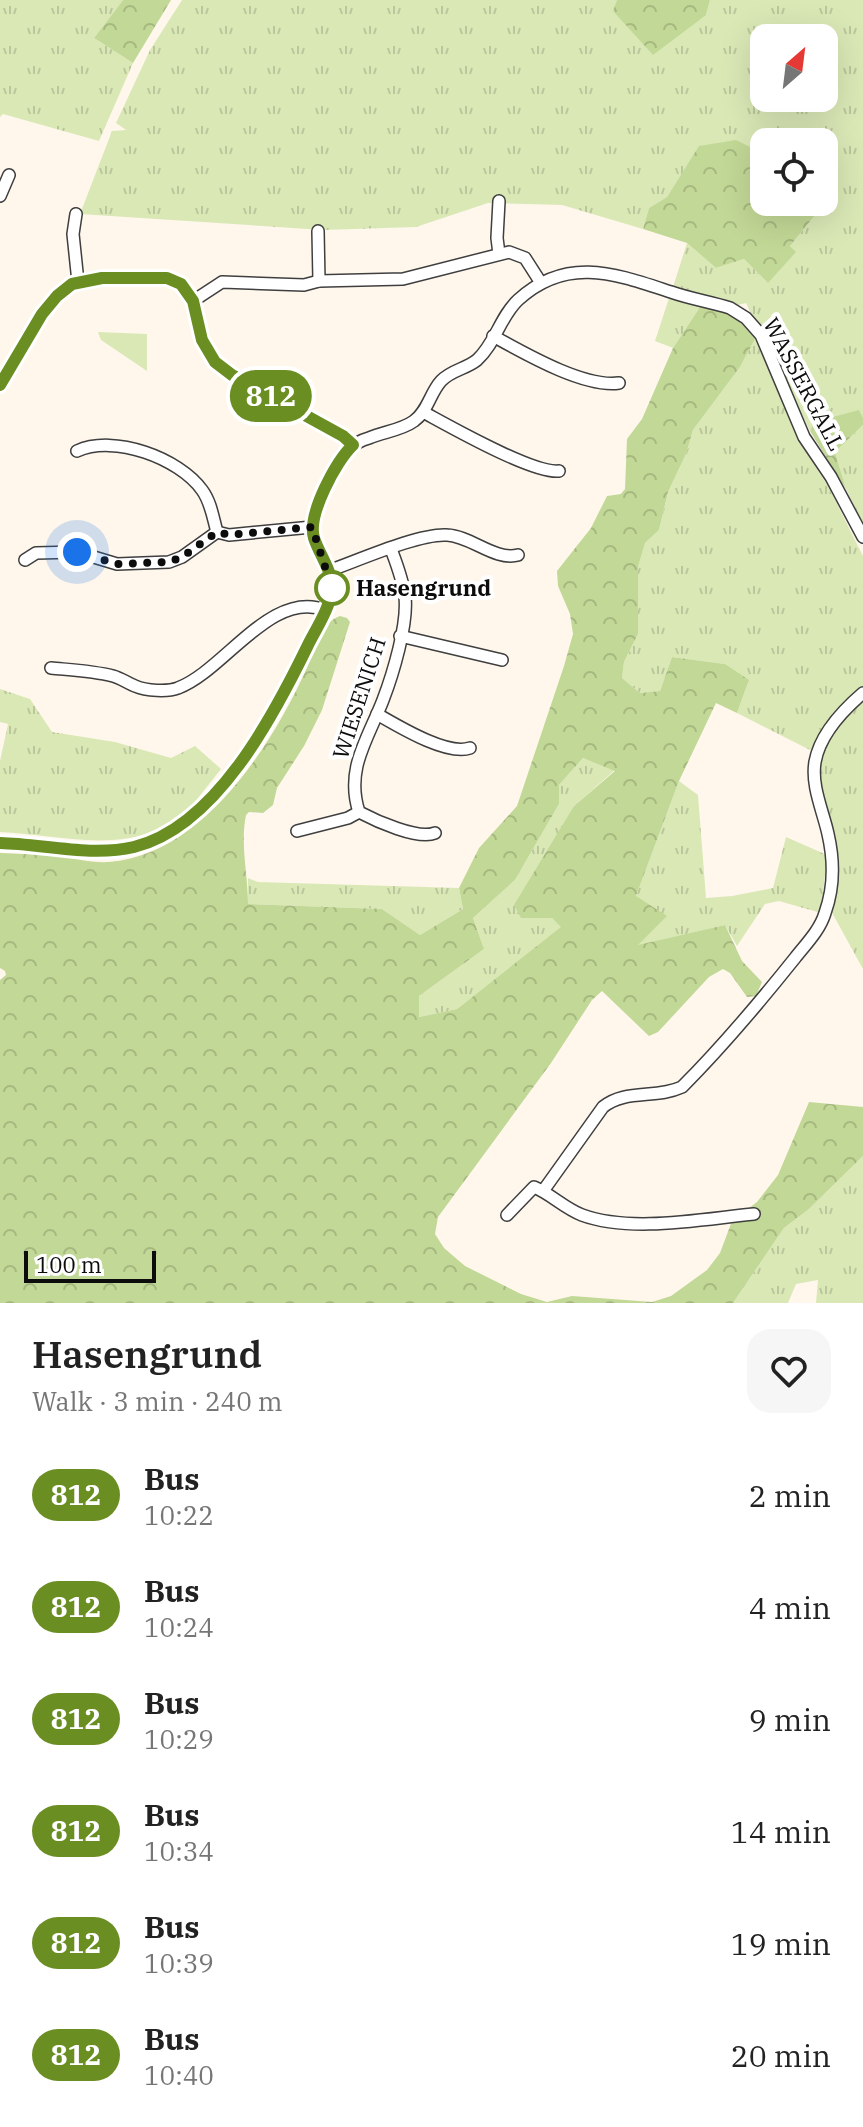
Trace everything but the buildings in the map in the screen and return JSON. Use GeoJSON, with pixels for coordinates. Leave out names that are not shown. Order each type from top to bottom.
{"type":"FeatureCollection","features":[{"type":"Feature","properties":{"kind":"street"},"geometry":{"type":"LineString","coordinates":[[0,196],[9,175]]}},
{"type":"Feature","properties":{"kind":"street"},"geometry":{"type":"LineString","coordinates":[[499,201],[499,254]]}},
{"type":"Feature","properties":{"kind":"street"},"geometry":{"type":"LineString","coordinates":[[76,214],[73,234],[78,282]]}},
{"type":"Feature","properties":{"kind":"street"},"geometry":{"type":"LineString","coordinates":[[318,231],[319,281]]}},
{"type":"Feature","properties":{"kind":"street"},"geometry":{"type":"LineString","coordinates":[[0,843],[123,849],[149,842],[183,823],[210,800],[262,732],[325,610],[332,590],[312,527],[315,510],[345,455],[353,445],[410,424],[423,412],[441,380],[475,362],[517,301],[541,283],[521,255],[499,254],[403,279],[319,281],[304,285],[222,282],[193,301]]}},
{"type":"Feature","properties":{"kind":"street","name":"WASSERGALL"},"geometry":{"type":"LineString","coordinates":[[541,283],[559,276],[594,272],[623,276],[739,312],[761,335],[804,437],[831,477],[863,537]]}},
{"type":"Feature","properties":{"kind":"street"},"geometry":{"type":"LineString","coordinates":[[0,385],[50,303],[66,288],[78,282],[102,278],[167,278],[181,284],[193,301],[202,340],[215,362],[232,375],[343,436],[353,445]]}},
{"type":"Feature","properties":{"kind":"street"},"geometry":{"type":"LineString","coordinates":[[493,336],[548,365],[601,383],[619,383]]}},
{"type":"Feature","properties":{"kind":"street"},"geometry":{"type":"LineString","coordinates":[[423,412],[488,446],[548,471],[559,471]]}},
{"type":"Feature","properties":{"kind":"street"},"geometry":{"type":"LineString","coordinates":[[77,451],[96,445],[127,446],[177,468],[202,490],[217,532]]}},
{"type":"Feature","properties":{"kind":"street"},"geometry":{"type":"LineString","coordinates":[[25,560],[36,553],[77,552],[117,564],[169,562],[182,557],[217,532],[229,535],[312,527]]}},
{"type":"Feature","properties":{"kind":"street"},"geometry":{"type":"LineString","coordinates":[[328,571],[424,537],[448,535],[472,540],[506,556],[518,555]]}},
{"type":"Feature","properties":{"kind":"street","name":"WIESENICH"},"geometry":{"type":"LineString","coordinates":[[359,812],[355,789],[356,763],[388,686],[400,636],[405,596],[391,549]]}},
{"type":"Feature","properties":{"kind":"street"},"geometry":{"type":"LineString","coordinates":[[51,668],[110,675],[145,689],[177,689],[218,664],[235,645],[277,615],[304,606],[325,610]]}},
{"type":"Feature","properties":{"kind":"street"},"geometry":{"type":"LineString","coordinates":[[400,636],[502,660]]}},
{"type":"Feature","properties":{"kind":"street"},"geometry":{"type":"LineString","coordinates":[[543,1191],[610,1101],[621,1096],[661,1094],[682,1087],[776,982],[821,923],[831,889],[832,860],[817,794],[815,759],[828,731],[844,710],[863,693]]}},
{"type":"Feature","properties":{"kind":"street"},"geometry":{"type":"LineString","coordinates":[[377,714],[428,740],[460,750],[470,748]]}},
{"type":"Feature","properties":{"kind":"street"},"geometry":{"type":"LineString","coordinates":[[297,831],[348,818],[359,812],[424,837],[435,833]]}},
{"type":"Feature","properties":{"kind":"street"},"geometry":{"type":"LineString","coordinates":[[507,1215],[534,1187],[579,1214],[606,1221],[672,1222],[754,1214]]}},
{"type":"Feature","properties":{"kind":"green space"},"geometry":{"type":"Polygon","coordinates":[[[0,0],[123,0],[94,38],[133,63],[99,141],[3,114],[0,117],[0,0]]]}},
{"type":"Feature","properties":{"kind":"green space"},"geometry":{"type":"Polygon","coordinates":[[[123,0],[171,0],[133,63],[94,38],[123,0]]]}},
{"type":"Feature","properties":{"kind":"green space"},"geometry":{"type":"Polygon","coordinates":[[[182,0],[617,0],[614,11],[706,15],[710,0],[863,0],[863,418],[858,411],[814,422],[810,431],[746,303],[738,305],[673,287],[687,243],[716,268],[744,259],[767,282],[795,252],[790,246],[814,216],[838,216],[838,128],[750,128],[750,151],[700,146],[667,197],[649,208],[643,229],[562,205],[488,203],[416,227],[323,230],[80,214],[112,131],[126,130],[116,123],[150,50],[182,0]]]}},
{"type":"Feature","properties":{"kind":"green space"},"geometry":{"type":"Polygon","coordinates":[[[617,0],[710,0],[706,15],[653,55],[613,11],[617,0]]]}},
{"type":"Feature","properties":{"kind":"green space"},"geometry":{"type":"Polygon","coordinates":[[[736,140],[750,147],[750,216],[814,216],[790,246],[796,252],[768,283],[744,259],[716,268],[687,243],[643,229],[649,208],[667,197],[699,146],[736,140]]]}},
{"type":"Feature","properties":{"kind":"green space"},"geometry":{"type":"Polygon","coordinates":[[[669,298],[700,307],[673,348],[655,341],[669,298]]]}},
{"type":"Feature","properties":{"kind":"green space"},"geometry":{"type":"Polygon","coordinates":[[[700,307],[733,314],[755,339],[740,367],[693,430],[686,454],[668,492],[659,530],[645,543],[638,567],[638,634],[624,662],[622,678],[640,693],[660,691],[672,657],[725,664],[749,680],[737,713],[716,703],[679,781],[636,896],[667,916],[638,945],[725,925],[742,961],[762,982],[756,996],[747,997],[730,973],[723,969],[709,977],[658,1032],[649,1036],[602,991],[592,1000],[551,1063],[438,1217],[435,1234],[444,1248],[465,1266],[521,1294],[547,1302],[572,1296],[652,1302],[671,1296],[707,1270],[720,1253],[732,1221],[757,1202],[778,1175],[809,1102],[863,1107],[863,1156],[809,1209],[784,1228],[733,1303],[0,1303],[0,980],[6,975],[0,968],[0,853],[109,862],[143,855],[174,840],[203,818],[253,763],[291,700],[323,631],[340,616],[350,622],[322,710],[277,788],[273,805],[263,813],[249,812],[246,815],[244,848],[248,904],[382,909],[420,935],[463,909],[459,888],[479,848],[517,806],[573,634],[570,614],[558,586],[557,571],[591,528],[607,496],[621,494],[625,489],[627,439],[642,419],[673,348],[700,307]],[[583,758],[559,785],[559,804],[515,880],[473,918],[484,949],[419,996],[419,1017],[457,1009],[561,927],[552,918],[521,918],[514,905],[574,806],[615,771],[583,758]]]}},
{"type":"Feature","properties":{"kind":"green space"},"geometry":{"type":"Polygon","coordinates":[[[98,332],[147,334],[147,371],[101,340],[98,332]]]}},
{"type":"Feature","properties":{"kind":"green space"},"geometry":{"type":"Polygon","coordinates":[[[755,339],[802,446],[828,486],[863,556],[863,687],[841,707],[814,752],[737,713],[748,683],[725,664],[672,657],[660,691],[640,693],[622,678],[624,662],[638,634],[638,567],[645,543],[659,530],[668,492],[686,454],[693,430],[740,367],[755,339]]]}},
{"type":"Feature","properties":{"kind":"green space"},"geometry":{"type":"Polygon","coordinates":[[[859,410],[863,425],[835,452],[846,489],[810,431],[814,422],[859,410]]]}},
{"type":"Feature","properties":{"kind":"green space"},"geometry":{"type":"Polygon","coordinates":[[[863,425],[863,525],[846,489],[835,452],[863,425]]]}},
{"type":"Feature","properties":{"kind":"green space"},"geometry":{"type":"Polygon","coordinates":[[[0,689],[30,699],[52,732],[115,742],[171,758],[195,746],[221,769],[194,803],[173,821],[150,832],[102,840],[0,832],[0,761],[8,724],[0,722],[0,689]]]}},
{"type":"Feature","properties":{"kind":"green space"},"geometry":{"type":"Polygon","coordinates":[[[863,697],[863,969],[830,909],[838,866],[835,839],[818,772],[833,730],[863,697]]]}},
{"type":"Feature","properties":{"kind":"green space"},"geometry":{"type":"Polygon","coordinates":[[[583,758],[615,770],[574,806],[521,918],[552,918],[562,927],[457,1009],[419,1017],[419,996],[484,949],[473,918],[515,880],[559,804],[559,785],[583,758]]]}},
{"type":"Feature","properties":{"kind":"green space"},"geometry":{"type":"Polygon","coordinates":[[[679,781],[698,795],[706,898],[773,888],[786,837],[827,855],[821,913],[779,901],[765,904],[737,946],[725,925],[636,946],[636,896],[679,781]]]}},
{"type":"Feature","properties":{"kind":"green space"},"geometry":{"type":"Polygon","coordinates":[[[248,878],[258,882],[459,888],[463,909],[420,935],[382,909],[248,904],[248,878]]]}},
{"type":"Feature","properties":{"kind":"green space"},"geometry":{"type":"Polygon","coordinates":[[[863,1156],[863,1303],[816,1303],[818,1280],[796,1284],[788,1303],[733,1303],[784,1228],[809,1209],[863,1156]]]}},
{"type":"Feature","properties":{"kind":"bus line","name":"812"},"geometry":{"type":"LineString","coordinates":[[0,385],[42,314],[72,284],[102,278],[167,278],[181,284],[193,301],[202,340],[215,362],[232,375],[343,436],[353,445],[312,521],[332,584],[325,610],[262,732],[210,800],[172,831],[135,847],[110,850],[0,843]]}},
{"type":"Feature","properties":{"kind":"place","name":"Hasengrund"},"geometry":{"type":"Point","coordinates":[332,588]}},
{"type":"Feature","properties":{"kind":"route"},"geometry":{"type":"LineString","coordinates":[[77,552],[117,564],[169,562],[182,557],[217,532],[229,535],[312,527],[332,588]]}}]}
